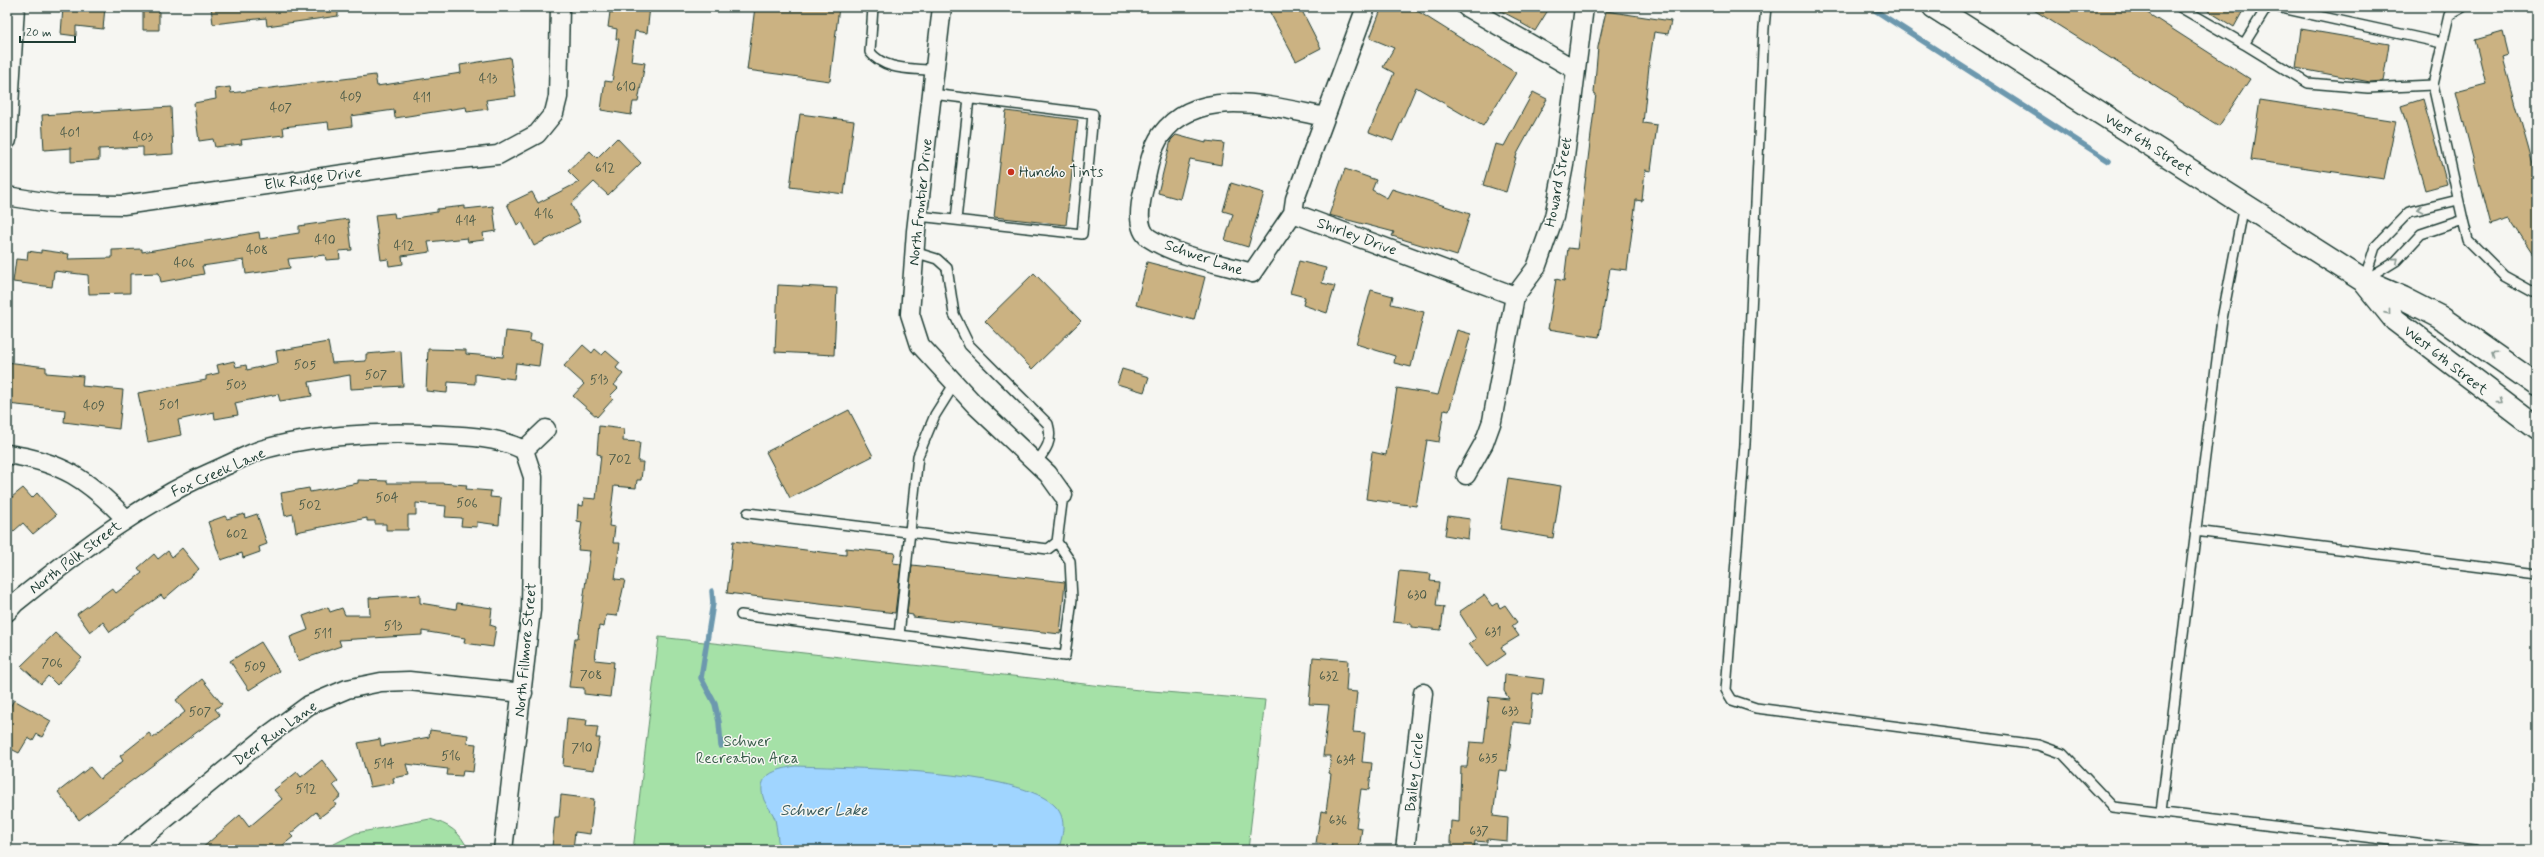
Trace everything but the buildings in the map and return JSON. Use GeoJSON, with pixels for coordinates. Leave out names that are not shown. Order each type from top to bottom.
{"type":"FeatureCollection","features":[{"type":"Feature","properties":{"kind":"main road","name":"West 6th Street"},"geometry":{"type":"LineString","coordinates":[[1934,7],[2364,281],[2403,298],[2440,317],[2537,385]]}},
{"type":"Feature","properties":{"kind":"main road","name":"West 6th Street"},"geometry":{"type":"LineString","coordinates":[[2364,281],[2395,320],[2537,428]]}},
{"type":"Feature","properties":{"kind":"street"},"geometry":{"type":"LineString","coordinates":[[7,140],[16,7]]}},
{"type":"Feature","properties":{"kind":"street","name":"Elk Ridge Drive"},"geometry":{"type":"LineString","coordinates":[[7,196],[56,204],[123,205],[430,162],[498,155],[537,134],[554,113],[558,97],[560,7]]}},
{"type":"Feature","properties":{"kind":"street","name":"North Frontier Drive"},"geometry":{"type":"LineString","coordinates":[[942,7],[914,252],[910,314],[920,345],[955,383],[1036,463],[1063,495]]}},
{"type":"Feature","properties":{"kind":"street"},"geometry":{"type":"LineString","coordinates":[[1293,213],[1295,199],[1366,7]]}},
{"type":"Feature","properties":{"kind":"street"},"geometry":{"type":"LineString","coordinates":[[1466,7],[1574,69],[1584,7]]}},
{"type":"Feature","properties":{"kind":"street","name":"Howard Street"},"geometry":{"type":"LineString","coordinates":[[1466,475],[1484,443],[1492,421],[1515,296],[1536,268],[1554,217],[1564,165],[1574,69]]}},
{"type":"Feature","properties":{"kind":"street","name":"Schwer Lane"},"geometry":{"type":"LineString","coordinates":[[1293,213],[1252,273],[1182,253],[1148,237],[1140,222],[1142,195],[1149,163],[1160,136],[1177,117],[1194,109],[1227,104],[1258,104],[1325,117]]}},
{"type":"Feature","properties":{"kind":"street","name":"Shirley Drive"},"geometry":{"type":"LineString","coordinates":[[1293,213],[1515,296]]}},
{"type":"Feature","properties":{"kind":"street"},"geometry":{"type":"LineString","coordinates":[[524,450],[546,429]]}},
{"type":"Feature","properties":{"kind":"street","name":"Fox Creek Lane"},"geometry":{"type":"LineString","coordinates":[[125,518],[188,481],[261,450],[329,437],[389,432],[458,436],[508,442],[524,450]]}},
{"type":"Feature","properties":{"kind":"street","name":"North Fillmore Street"},"geometry":{"type":"LineString","coordinates":[[503,850],[523,693],[531,610],[533,477],[524,450]]}},
{"type":"Feature","properties":{"kind":"street"},"geometry":{"type":"LineString","coordinates":[[7,454],[43,461],[68,471],[97,489],[125,518]]}},
{"type":"Feature","properties":{"kind":"street","name":"North Polk Street"},"geometry":{"type":"LineString","coordinates":[[7,612],[27,593],[125,518]]}},
{"type":"Feature","properties":{"kind":"street","name":"Deer Run Lane"},"geometry":{"type":"LineString","coordinates":[[127,850],[302,710],[347,689],[381,682],[409,681],[523,693]]}},
{"type":"Feature","properties":{"kind":"street","name":"Bailey Circle"},"geometry":{"type":"LineString","coordinates":[[1405,850],[1423,693]]}},
{"type":"Feature","properties":{"kind":"lane"},"geometry":{"type":"LineString","coordinates":[[873,7],[870,52],[875,59],[886,65],[934,71]]}},
{"type":"Feature","properties":{"kind":"lane"},"geometry":{"type":"LineString","coordinates":[[1766,7],[1744,444],[1726,690],[1732,700],[1756,708],[2038,745],[2063,754],[2113,807],[2474,850]]}},
{"type":"Feature","properties":{"kind":"lane"},"geometry":{"type":"LineString","coordinates":[[2180,7],[2308,83],[2368,88],[2434,85]]}},
{"type":"Feature","properties":{"kind":"lane"},"geometry":{"type":"LineString","coordinates":[[2244,44],[2267,7]]}},
{"type":"Feature","properties":{"kind":"lane"},"geometry":{"type":"LineString","coordinates":[[2277,7],[2442,42]]}},
{"type":"Feature","properties":{"kind":"lane"},"geometry":{"type":"LineString","coordinates":[[2463,7],[2449,15],[2434,85],[2468,240],[2504,276],[2536,293]]}},
{"type":"Feature","properties":{"kind":"lane"},"geometry":{"type":"LineString","coordinates":[[918,216],[1082,234],[1093,114],[932,94]]}},
{"type":"Feature","properties":{"kind":"lane"},"geometry":{"type":"LineString","coordinates":[[956,220],[969,98]]}},
{"type":"Feature","properties":{"kind":"lane"},"geometry":{"type":"LineString","coordinates":[[2364,281],[2376,247],[2409,212],[2458,200]]}},
{"type":"Feature","properties":{"kind":"lane"},"geometry":{"type":"LineString","coordinates":[[2161,812],[2222,319],[2244,205]]}},
{"type":"Feature","properties":{"kind":"lane"},"geometry":{"type":"LineString","coordinates":[[2364,281],[2396,261],[2421,234],[2463,220]]}},
{"type":"Feature","properties":{"kind":"lane"},"geometry":{"type":"LineString","coordinates":[[914,252],[938,259],[947,268],[954,314],[969,345],[1048,424],[1051,434],[1049,446],[1036,463]]}},
{"type":"Feature","properties":{"kind":"lane"},"geometry":{"type":"LineString","coordinates":[[899,635],[918,456],[936,416],[955,383]]}},
{"type":"Feature","properties":{"kind":"lane"},"geometry":{"type":"LineString","coordinates":[[748,513],[1048,550],[1057,542],[1063,495]]}},
{"type":"Feature","properties":{"kind":"lane"},"geometry":{"type":"LineString","coordinates":[[2196,531],[2537,574]]}},
{"type":"Feature","properties":{"kind":"lane"},"geometry":{"type":"LineString","coordinates":[[741,615],[1064,656],[1072,599],[1070,561],[1057,542]]}},
{"type":"Feature","properties":{"kind":"green space","name":"Schwer Recreation Area"},"geometry":{"type":"Polygon","coordinates":[[[659,637],[1139,690],[1265,700],[1248,850],[633,850],[659,637]]]}},
{"type":"Feature","properties":{"kind":"green space"},"geometry":{"type":"Polygon","coordinates":[[[430,819],[443,823],[458,834],[462,838],[468,850],[322,850],[356,833],[430,819]]]}},
{"type":"Feature","properties":{"kind":"water","name":"Schwer Lake"},"geometry":{"type":"Polygon","coordinates":[[[795,766],[933,773],[972,778],[1008,785],[1037,794],[1056,807],[1062,817],[1063,822],[1060,845],[1058,850],[779,850],[775,819],[764,800],[762,784],[769,775],[774,772],[795,766]]]}},
{"type":"Feature","properties":{"kind":"waterway"},"geometry":{"type":"LineString","coordinates":[[1870,7],[2109,161]]}},
{"type":"Feature","properties":{"kind":"waterway"},"geometry":{"type":"LineString","coordinates":[[712,591],[713,603],[701,678],[715,704],[719,722],[721,746]]}},
{"type":"Feature","properties":{"kind":"place","name":"Huncho Tints"},"geometry":{"type":"Point","coordinates":[1011,172]}}]}
